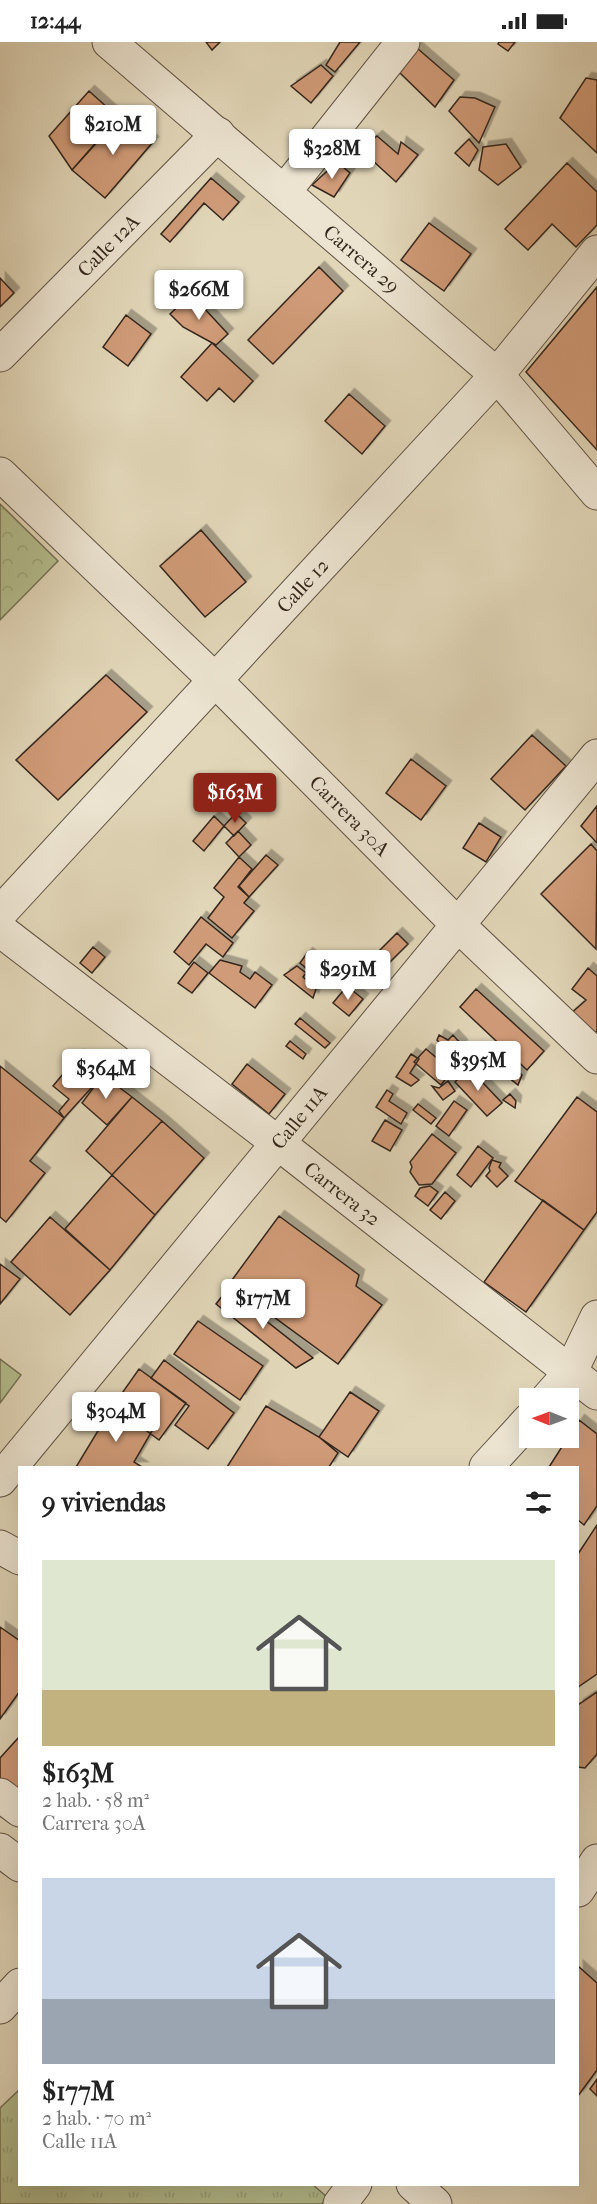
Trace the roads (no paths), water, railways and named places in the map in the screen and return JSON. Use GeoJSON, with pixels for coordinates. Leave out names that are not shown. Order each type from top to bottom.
{"type":"FeatureCollection","features":[{"type":"Feature","properties":{"kind":"street","name":"Carrera 29"},"geometry":{"type":"LineString","coordinates":[[109,42],[497,375],[597,493]]}},
{"type":"Feature","properties":{"kind":"street"},"geometry":{"type":"LineString","coordinates":[[284,192],[403,42]]}},
{"type":"Feature","properties":{"kind":"street","name":"Calle 12A"},"geometry":{"type":"LineString","coordinates":[[0,355],[218,134]]}},
{"type":"Feature","properties":{"kind":"street","name":"Calle 12"},"geometry":{"type":"LineString","coordinates":[[0,913],[497,375],[597,252]]}},
{"type":"Feature","properties":{"kind":"street","name":"Carrera 30A"},"geometry":{"type":"LineString","coordinates":[[0,474],[214,680],[458,925],[597,1057]]}},
{"type":"Feature","properties":{"kind":"street","name":"Calle 11A"},"geometry":{"type":"LineString","coordinates":[[0,1480],[597,756]]}},
{"type":"Feature","properties":{"kind":"street","name":"Carrera 32"},"geometry":{"type":"LineString","coordinates":[[0,930],[278,1143],[597,1393]]}},
{"type":"Feature","properties":{"kind":"street"},"geometry":{"type":"LineString","coordinates":[[557,1388],[570,1373],[597,1317]]}},
{"type":"Feature","properties":{"kind":"street"},"geometry":{"type":"LineString","coordinates":[[487,1466],[519,1431]]}},
{"type":"Feature","properties":{"kind":"street"},"geometry":{"type":"LineString","coordinates":[[0,1547],[18,1557]]}},
{"type":"Feature","properties":{"kind":"street"},"geometry":{"type":"LineString","coordinates":[[0,1795],[18,1808]]}},
{"type":"Feature","properties":{"kind":"street"},"geometry":{"type":"LineString","coordinates":[[0,1850],[18,1864]]}},
{"type":"Feature","properties":{"kind":"street"},"geometry":{"type":"LineString","coordinates":[[0,2007],[18,1987]]}},
{"type":"Feature","properties":{"kind":"street"},"geometry":{"type":"LineString","coordinates":[[340,2204],[354,2186]]}},
{"type":"Feature","properties":{"kind":"street"},"geometry":{"type":"LineString","coordinates":[[415,2186],[435,2204]]}}]}
